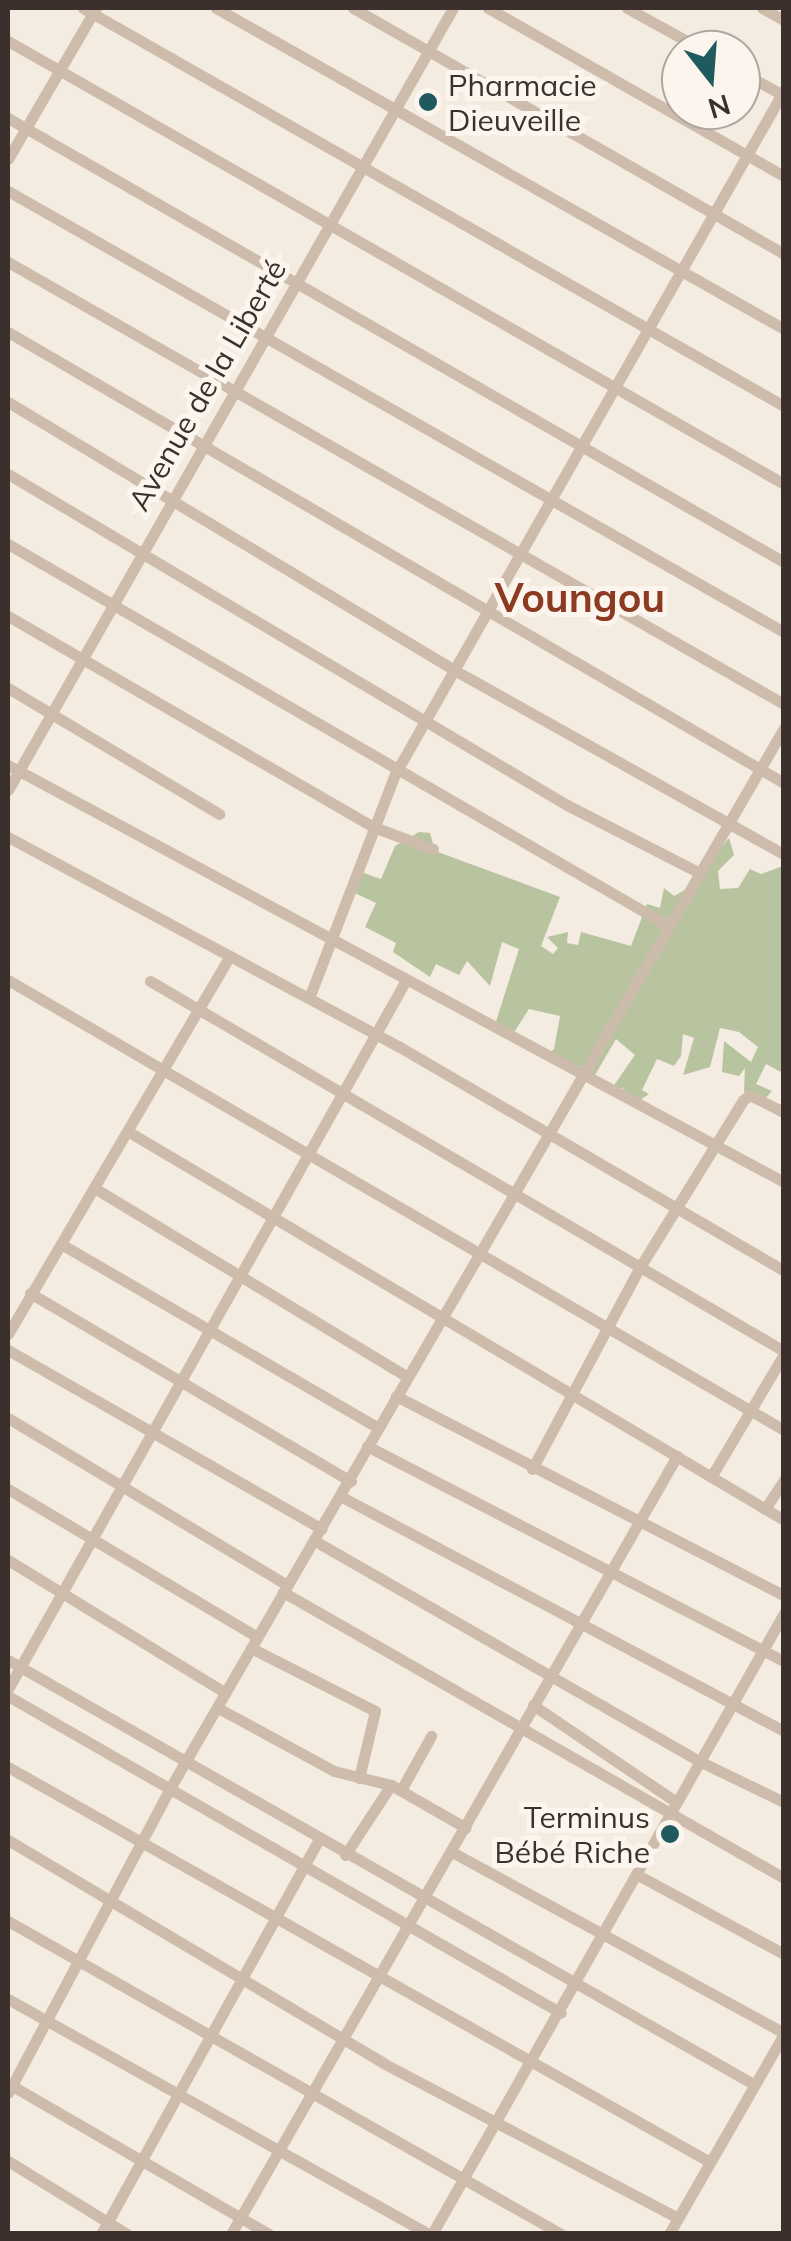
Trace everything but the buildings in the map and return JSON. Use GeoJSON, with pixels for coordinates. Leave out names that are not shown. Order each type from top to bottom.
{"type":"FeatureCollection","features":[{"type":"Feature","properties":{"kind":"street"},"geometry":{"type":"LineString","coordinates":[[216,8],[784,330]]}},
{"type":"Feature","properties":{"kind":"street"},"geometry":{"type":"LineString","coordinates":[[353,8],[784,254]]}},
{"type":"Feature","properties":{"kind":"street","name":"Avenue de la Liberté"},"geometry":{"type":"LineString","coordinates":[[8,790],[12,768],[50,713],[453,8]]}},
{"type":"Feature","properties":{"kind":"street"},"geometry":{"type":"LineString","coordinates":[[488,8],[784,176]]}},
{"type":"Feature","properties":{"kind":"street"},"geometry":{"type":"LineString","coordinates":[[627,8],[666,30]]}},
{"type":"Feature","properties":{"kind":"street"},"geometry":{"type":"LineString","coordinates":[[762,8],[784,20]]}},
{"type":"Feature","properties":{"kind":"street"},"geometry":{"type":"LineString","coordinates":[[8,158],[91,9],[784,406]]}},
{"type":"Feature","properties":{"kind":"street"},"geometry":{"type":"LineString","coordinates":[[8,41],[784,484]]}},
{"type":"Feature","properties":{"kind":"street"},"geometry":{"type":"LineString","coordinates":[[309,998],[371,826],[395,774],[782,92]]}},
{"type":"Feature","properties":{"kind":"street"},"geometry":{"type":"LineString","coordinates":[[8,118],[784,562]]}},
{"type":"Feature","properties":{"kind":"street"},"geometry":{"type":"LineString","coordinates":[[8,191],[784,632]]}},
{"type":"Feature","properties":{"kind":"street"},"geometry":{"type":"LineString","coordinates":[[8,262],[784,704]]}},
{"type":"Feature","properties":{"kind":"street"},"geometry":{"type":"LineString","coordinates":[[8,332],[784,783]]}},
{"type":"Feature","properties":{"kind":"street"},"geometry":{"type":"LineString","coordinates":[[8,402],[456,670],[784,854]]}},
{"type":"Feature","properties":{"kind":"street"},"geometry":{"type":"LineString","coordinates":[[8,474],[426,721],[700,873]]}},
{"type":"Feature","properties":{"kind":"street"},"geometry":{"type":"LineString","coordinates":[[8,544],[395,774],[669,926]]}},
{"type":"Feature","properties":{"kind":"street"},"geometry":{"type":"LineString","coordinates":[[8,616],[371,826],[433,849]]}},
{"type":"Feature","properties":{"kind":"street"},"geometry":{"type":"LineString","coordinates":[[8,688],[219,814]]}},
{"type":"Feature","properties":{"kind":"street"},"geometry":{"type":"LineString","coordinates":[[269,2234],[9,2087],[48,2023],[170,1790],[285,1588],[342,1497],[508,1194],[784,728]]}},
{"type":"Feature","properties":{"kind":"street"},"geometry":{"type":"LineString","coordinates":[[12,768],[137,830],[330,945],[406,980],[580,1078],[716,1143],[784,1182]]}},
{"type":"Feature","properties":{"kind":"street"},"geometry":{"type":"LineString","coordinates":[[8,837],[377,1035],[543,1135],[784,1271]]}},
{"type":"Feature","properties":{"kind":"street"},"geometry":{"type":"LineString","coordinates":[[8,1334],[230,956]]}},
{"type":"Feature","properties":{"kind":"street"},"geometry":{"type":"LineString","coordinates":[[8,980],[162,1074],[784,1430]]}},
{"type":"Feature","properties":{"kind":"street"},"geometry":{"type":"LineString","coordinates":[[406,980],[61,1591],[8,1692],[170,1790],[561,2013]]}},
{"type":"Feature","properties":{"kind":"street"},"geometry":{"type":"LineString","coordinates":[[150,981],[196,1013],[784,1352],[753,1411],[711,1476]]}},
{"type":"Feature","properties":{"kind":"street"},"geometry":{"type":"LineString","coordinates":[[532,1469],[640,1267],[746,1097],[784,1112]]}},
{"type":"Feature","properties":{"kind":"street"},"geometry":{"type":"LineString","coordinates":[[130,1132],[784,1520]]}},
{"type":"Feature","properties":{"kind":"street"},"geometry":{"type":"LineString","coordinates":[[96,1188],[406,1376]]}},
{"type":"Feature","properties":{"kind":"street"},"geometry":{"type":"LineString","coordinates":[[61,1244],[378,1428]]}},
{"type":"Feature","properties":{"kind":"street"},"geometry":{"type":"LineString","coordinates":[[30,1293],[351,1481]]}},
{"type":"Feature","properties":{"kind":"street"},"geometry":{"type":"LineString","coordinates":[[8,1350],[322,1529]]}},
{"type":"Feature","properties":{"kind":"street"},"geometry":{"type":"LineString","coordinates":[[396,1396],[784,1595]]}},
{"type":"Feature","properties":{"kind":"street"},"geometry":{"type":"LineString","coordinates":[[8,1418],[285,1588],[521,1726],[666,1818],[784,1878]]}},
{"type":"Feature","properties":{"kind":"street"},"geometry":{"type":"LineString","coordinates":[[368,1446],[784,1661]]}},
{"type":"Feature","properties":{"kind":"street"},"geometry":{"type":"LineString","coordinates":[[232,2234],[348,2042],[577,1626],[677,1456]]}},
{"type":"Feature","properties":{"kind":"street"},"geometry":{"type":"LineString","coordinates":[[766,1510],[784,1480]]}},
{"type":"Feature","properties":{"kind":"street"},"geometry":{"type":"LineString","coordinates":[[8,1489],[254,1643],[375,1711],[359,1778]]}},
{"type":"Feature","properties":{"kind":"street"},"geometry":{"type":"LineString","coordinates":[[342,1497],[577,1626],[784,1731]]}},
{"type":"Feature","properties":{"kind":"street"},"geometry":{"type":"LineString","coordinates":[[315,1541],[698,1761],[784,1802]]}},
{"type":"Feature","properties":{"kind":"street"},"geometry":{"type":"LineString","coordinates":[[8,1560],[226,1693]]}},
{"type":"Feature","properties":{"kind":"street"},"geometry":{"type":"LineString","coordinates":[[8,1999],[430,2234],[532,2064],[675,1801],[784,1613]]}},
{"type":"Feature","properties":{"kind":"street"},"geometry":{"type":"LineString","coordinates":[[8,1660],[426,1902],[755,2084]]}},
{"type":"Feature","properties":{"kind":"street"},"geometry":{"type":"LineString","coordinates":[[533,1705],[675,1801]]}},
{"type":"Feature","properties":{"kind":"street"},"geometry":{"type":"LineString","coordinates":[[218,1708],[359,1778],[396,1788],[466,1828]]}},
{"type":"Feature","properties":{"kind":"street"},"geometry":{"type":"LineString","coordinates":[[346,1854],[431,1736]]}},
{"type":"Feature","properties":{"kind":"street"},"geometry":{"type":"LineString","coordinates":[[8,1767],[710,2162]]}},
{"type":"Feature","properties":{"kind":"street"},"geometry":{"type":"LineString","coordinates":[[104,2228],[176,2092],[211,2038],[320,1839]]}},
{"type":"Feature","properties":{"kind":"street"},"geometry":{"type":"LineString","coordinates":[[8,1840],[348,2042],[678,2218]]}},
{"type":"Feature","properties":{"kind":"street"},"geometry":{"type":"LineString","coordinates":[[452,1852],[604,1931],[784,2033],[670,2234]]}},
{"type":"Feature","properties":{"kind":"street"},"geometry":{"type":"LineString","coordinates":[[636,1874],[784,1954]]}},
{"type":"Feature","properties":{"kind":"street"},"geometry":{"type":"LineString","coordinates":[[8,1920],[211,2038],[317,2094],[461,2181],[561,2234]]}},
{"type":"Feature","properties":{"kind":"street"},"geometry":{"type":"LineString","coordinates":[[8,2161],[104,2228],[127,2234]]}},
{"type":"Feature","properties":{"kind":"green space"},"geometry":{"type":"Polygon","coordinates":[[[419,832],[430,833],[435,851],[560,897],[541,946],[553,954],[558,948],[547,937],[568,932],[567,943],[578,945],[581,932],[631,946],[647,904],[660,908],[664,888],[674,896],[687,889],[729,838],[734,855],[718,871],[720,889],[738,888],[750,869],[761,874],[783,866],[783,1073],[766,1064],[756,1084],[772,1091],[764,1100],[744,1092],[745,1068],[739,1076],[722,1072],[724,1041],[751,1062],[758,1047],[739,1032],[720,1028],[710,1067],[683,1075],[694,1038],[683,1034],[681,1056],[674,1066],[657,1059],[642,1090],[649,1094],[637,1102],[622,1088],[610,1091],[635,1055],[616,1039],[591,1082],[582,1067],[545,1056],[554,1049],[560,1016],[529,1009],[511,1037],[494,1028],[519,949],[502,942],[490,986],[467,961],[459,975],[436,964],[430,977],[393,952],[396,943],[365,927],[376,903],[348,890],[358,871],[381,879],[395,846],[419,832]]]}},
{"type":"Feature","properties":{"kind":"place","name":"Pharmacie Dieuveille"},"geometry":{"type":"Point","coordinates":[428,102]}},
{"type":"Feature","properties":{"kind":"place","name":"Terminus Bébé Riche"},"geometry":{"type":"Point","coordinates":[670,1834]}},
{"type":"Feature","properties":{"kind":"district","name":"Voungou"},"geometry":{"type":"Point","coordinates":[580,597]}}]}
